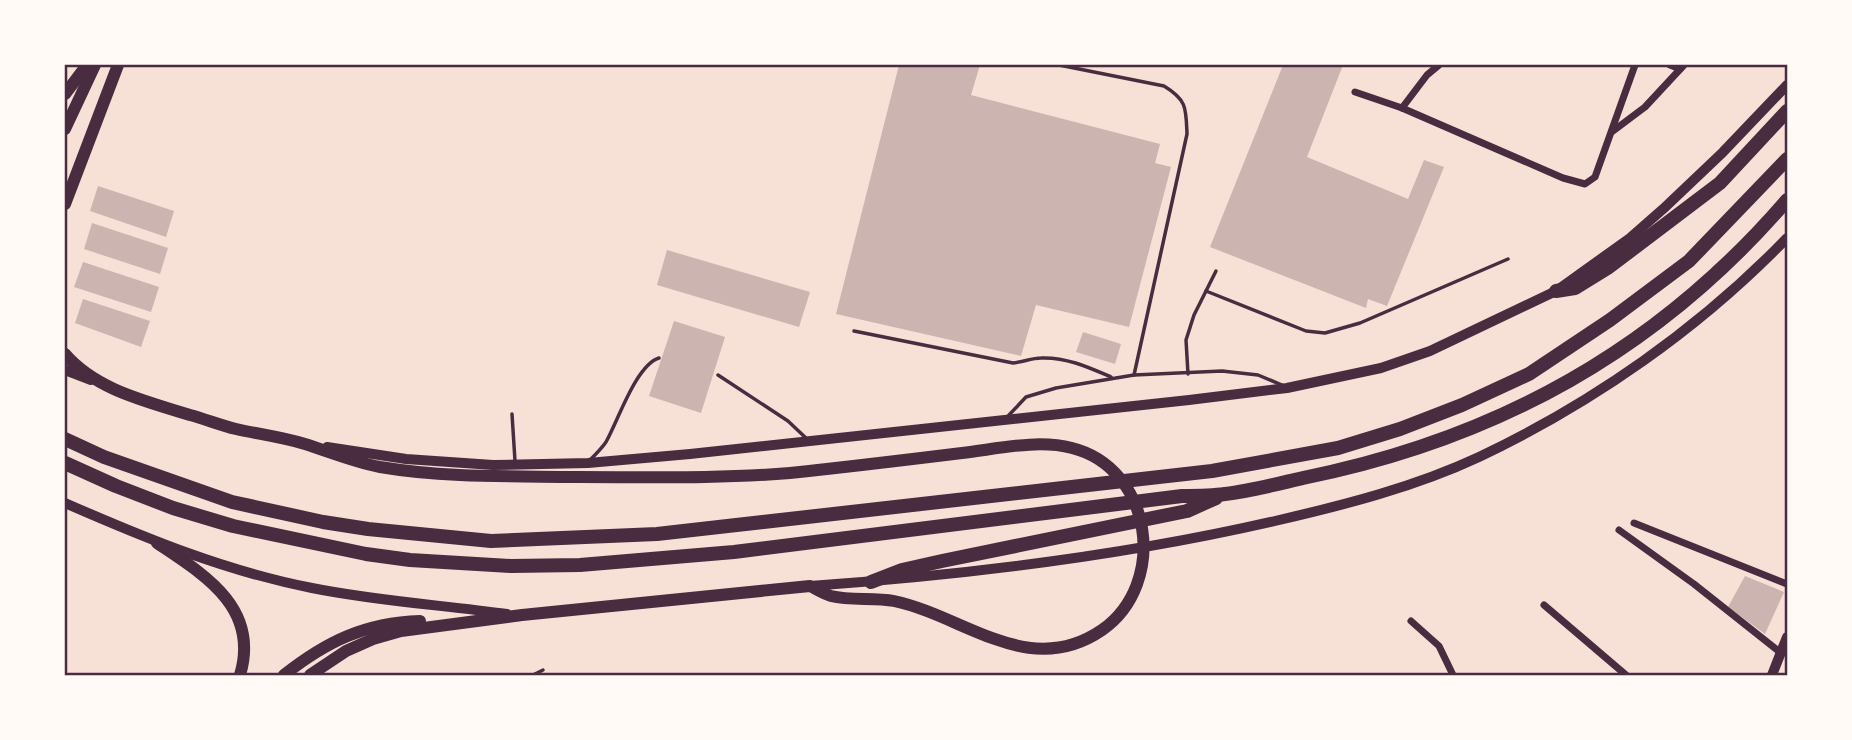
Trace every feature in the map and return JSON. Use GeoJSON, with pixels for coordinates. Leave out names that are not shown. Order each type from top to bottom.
{"type":"FeatureCollection","features":[{"type":"Feature","properties":{"kind":"highway"},"geometry":{"type":"LineString","coordinates":[[1556,291],[1576,288],[1609,267],[1720,183],[1787,111]]}},
{"type":"Feature","properties":{"kind":"highway"},"geometry":{"type":"LineString","coordinates":[[65,439],[104,457],[232,502],[368,529],[491,541],[657,534],[1212,471],[1338,447],[1388,432],[1462,405],[1529,374],[1610,320],[1689,261],[1787,159]]}},
{"type":"Feature","properties":{"kind":"highway"},"geometry":{"type":"LineString","coordinates":[[65,463],[162,504],[233,526],[410,560],[511,566],[580,565],[734,552],[1182,496],[1224,495],[1361,467],[1450,438],[1539,399],[1616,353],[1670,312],[1723,268],[1787,200]]}},
{"type":"Feature","properties":{"kind":"highway"},"geometry":{"type":"LineString","coordinates":[[871,582],[929,564],[1187,511],[1224,495]]}},
{"type":"Feature","properties":{"kind":"main road"},"geometry":{"type":"LineString","coordinates":[[65,204],[118,65]]}},
{"type":"Feature","properties":{"kind":"main road"},"geometry":{"type":"LineString","coordinates":[[89,67],[110,84]]}},
{"type":"Feature","properties":{"kind":"main road"},"geometry":{"type":"LineString","coordinates":[[65,94],[89,67]]}},
{"type":"Feature","properties":{"kind":"main road"},"geometry":{"type":"LineString","coordinates":[[65,129],[89,67]]}},
{"type":"Feature","properties":{"kind":"main road"},"geometry":{"type":"LineString","coordinates":[[65,370],[230,427],[303,443],[406,459],[515,466],[588,463],[808,441],[1287,387],[1381,368],[1430,351],[1556,291],[1630,238],[1663,209],[1723,152],[1787,85]]}},
{"type":"Feature","properties":{"kind":"main road"},"geometry":{"type":"LineString","coordinates":[[316,672],[346,651],[401,631],[522,615],[871,582],[1136,550],[1215,535],[1329,508],[1412,484],[1479,457],[1563,412],[1644,361],[1744,282],[1787,238]]}},
{"type":"Feature","properties":{"kind":"main road"},"geometry":{"type":"LineString","coordinates":[[65,354],[103,385]]}},
{"type":"Feature","properties":{"kind":"main road"},"geometry":{"type":"LineString","coordinates":[[303,443],[350,461],[425,473],[675,478],[775,474],[1026,445],[1068,447],[1091,454],[1110,467],[1131,493],[1142,522],[1143,567],[1134,592],[1115,619],[1101,630],[1074,644],[1054,649],[1030,649],[994,640],[917,607],[891,600],[833,597],[810,586]]}},
{"type":"Feature","properties":{"kind":"main road"},"geometry":{"type":"LineString","coordinates":[[65,503],[157,543],[238,570],[312,588],[522,615]]}},
{"type":"Feature","properties":{"kind":"main road"},"geometry":{"type":"LineString","coordinates":[[157,543],[203,575],[228,600],[242,631],[244,650],[240,675]]}},
{"type":"Feature","properties":{"kind":"main road"},"geometry":{"type":"LineString","coordinates":[[284,675],[310,654],[361,630],[411,621],[467,623]]}},
{"type":"Feature","properties":{"kind":"main road"},"geometry":{"type":"LineString","coordinates":[[1772,675],[1787,637]]}},
{"type":"Feature","properties":{"kind":"street"},"geometry":{"type":"LineString","coordinates":[[1402,108],[1421,82],[1439,65]]}},
{"type":"Feature","properties":{"kind":"street"},"geometry":{"type":"LineString","coordinates":[[1355,92],[1402,108],[1563,178],[1588,183],[1595,177],[1635,65]]}},
{"type":"Feature","properties":{"kind":"street"},"geometry":{"type":"LineString","coordinates":[[1670,65],[1682,67]]}},
{"type":"Feature","properties":{"kind":"street"},"geometry":{"type":"LineString","coordinates":[[1613,131],[1648,104],[1682,67]]}},
{"type":"Feature","properties":{"kind":"street"},"geometry":{"type":"LineString","coordinates":[[1634,523],[1787,584]]}},
{"type":"Feature","properties":{"kind":"street"},"geometry":{"type":"LineString","coordinates":[[1619,530],[1694,584],[1781,653]]}},
{"type":"Feature","properties":{"kind":"street"},"geometry":{"type":"LineString","coordinates":[[1544,605],[1626,675]]}},
{"type":"Feature","properties":{"kind":"street"},"geometry":{"type":"LineString","coordinates":[[1410,621],[1439,646],[1453,675]]}},
{"type":"Feature","properties":{"kind":"lane"},"geometry":{"type":"LineString","coordinates":[[1059,65],[1164,86],[1179,96],[1186,108],[1187,134],[1134,375]]}},
{"type":"Feature","properties":{"kind":"lane"},"geometry":{"type":"LineString","coordinates":[[1206,291],[1306,331],[1325,333],[1360,324],[1508,259]]}},
{"type":"Feature","properties":{"kind":"lane"},"geometry":{"type":"LineString","coordinates":[[1188,374],[1186,340],[1194,315],[1216,271]]}},
{"type":"Feature","properties":{"kind":"lane"},"geometry":{"type":"LineString","coordinates":[[854,331],[1013,363],[1037,358],[1056,358],[1113,377]]}},
{"type":"Feature","properties":{"kind":"lane"},"geometry":{"type":"LineString","coordinates":[[588,463],[605,443],[642,373],[651,361],[659,358]]}},
{"type":"Feature","properties":{"kind":"lane"},"geometry":{"type":"LineString","coordinates":[[1005,420],[1026,397],[1113,377],[1222,372],[1258,375],[1287,387]]}},
{"type":"Feature","properties":{"kind":"lane"},"geometry":{"type":"LineString","coordinates":[[718,375],[788,421],[808,441]]}},
{"type":"Feature","properties":{"kind":"lane"},"geometry":{"type":"LineString","coordinates":[[512,414],[515,466]]}},
{"type":"Feature","properties":{"kind":"lane"},"geometry":{"type":"LineString","coordinates":[[533,675],[543,670]]}},
{"type":"Feature","properties":{"kind":"building"},"geometry":{"type":"Polygon","coordinates":[[[899,65],[980,65],[971,95],[1160,144],[1155,163],[1171,167],[1129,327],[1036,305],[1021,356],[836,314],[899,65]]]}},
{"type":"Feature","properties":{"kind":"building"},"geometry":{"type":"Polygon","coordinates":[[[1283,65],[1343,65],[1307,157],[1408,199],[1424,160],[1444,167],[1387,306],[1368,299],[1366,308],[1210,247],[1283,65]]]}},
{"type":"Feature","properties":{"kind":"building"},"geometry":{"type":"Polygon","coordinates":[[[98,186],[174,211],[166,237],[90,211],[98,186]]]}},
{"type":"Feature","properties":{"kind":"building"},"geometry":{"type":"Polygon","coordinates":[[[92,223],[168,248],[160,274],[84,249],[92,223]]]}},
{"type":"Feature","properties":{"kind":"building"},"geometry":{"type":"Polygon","coordinates":[[[667,250],[810,292],[799,327],[657,285],[667,250]]]}},
{"type":"Feature","properties":{"kind":"building"},"geometry":{"type":"Polygon","coordinates":[[[83,262],[159,287],[151,312],[74,287],[83,262]]]}},
{"type":"Feature","properties":{"kind":"building"},"geometry":{"type":"Polygon","coordinates":[[[83,299],[150,321],[141,347],[75,323],[83,299]]]}},
{"type":"Feature","properties":{"kind":"building"},"geometry":{"type":"Polygon","coordinates":[[[674,321],[725,337],[701,413],[649,396],[674,321]]]}},
{"type":"Feature","properties":{"kind":"building"},"geometry":{"type":"Polygon","coordinates":[[[1083,332],[1121,344],[1115,364],[1076,352],[1083,332]]]}},
{"type":"Feature","properties":{"kind":"building"},"geometry":{"type":"Polygon","coordinates":[[[1745,576],[1784,592],[1765,634],[1728,607],[1745,576]]]}}]}
